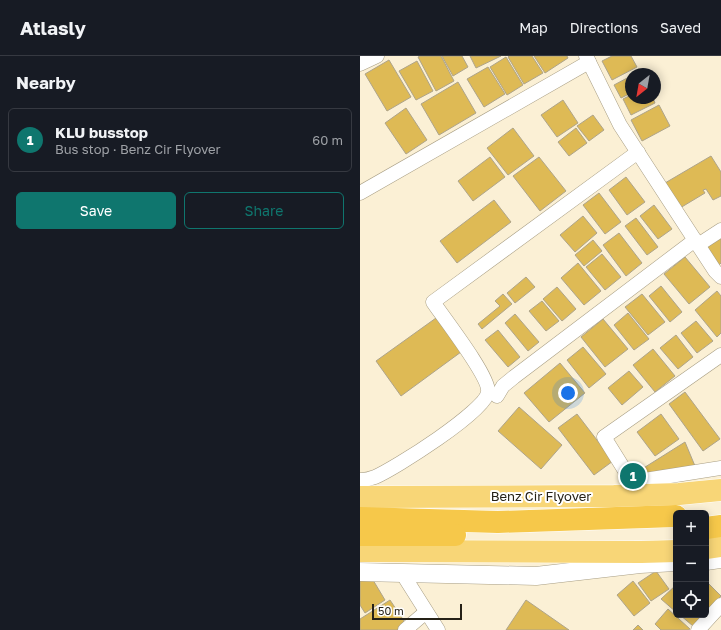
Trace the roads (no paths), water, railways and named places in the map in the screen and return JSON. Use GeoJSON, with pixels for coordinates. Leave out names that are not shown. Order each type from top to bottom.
{"type":"FeatureCollection","features":[{"type":"Feature","properties":{"kind":"highway"},"geometry":{"type":"LineString","coordinates":[[709,513],[721,512]]}},
{"type":"Feature","properties":{"kind":"highway"},"geometry":{"type":"LineString","coordinates":[[360,518],[498,522],[673,516]]}},
{"type":"Feature","properties":{"kind":"highway"},"geometry":{"type":"LineString","coordinates":[[709,528],[721,526]]}},
{"type":"Feature","properties":{"kind":"highway"},"geometry":{"type":"LineString","coordinates":[[360,534],[519,536],[634,533],[673,530]]}},
{"type":"Feature","properties":{"kind":"main road","name":"Benz Cir Flyover"},"geometry":{"type":"LineString","coordinates":[[360,497],[614,496],[679,494],[721,490]]}},
{"type":"Feature","properties":{"kind":"main road"},"geometry":{"type":"LineString","coordinates":[[709,548],[721,546]]}},
{"type":"Feature","properties":{"kind":"main road"},"geometry":{"type":"LineString","coordinates":[[360,551],[673,551]]}},
{"type":"Feature","properties":{"kind":"street"},"geometry":{"type":"LineString","coordinates":[[360,64],[377,56]]}},
{"type":"Feature","properties":{"kind":"street"},"geometry":{"type":"LineString","coordinates":[[360,193],[588,59],[620,125],[715,271],[721,277]]}},
{"type":"Feature","properties":{"kind":"street"},"geometry":{"type":"LineString","coordinates":[[360,480],[375,477],[412,456],[472,413],[484,401],[488,393],[488,384],[470,355],[433,302],[638,152]]}},
{"type":"Feature","properties":{"kind":"street"},"geometry":{"type":"LineString","coordinates":[[497,396],[508,381],[697,242],[721,230]]}},
{"type":"Feature","properties":{"kind":"street"},"geometry":{"type":"LineString","coordinates":[[721,355],[604,437],[633,479],[721,468]]}},
{"type":"Feature","properties":{"kind":"street"},"geometry":{"type":"LineString","coordinates":[[709,561],[721,560]]}},
{"type":"Feature","properties":{"kind":"street"},"geometry":{"type":"LineString","coordinates":[[360,572],[536,576],[640,564],[673,562]]}},
{"type":"Feature","properties":{"kind":"street"},"geometry":{"type":"LineString","coordinates":[[402,573],[438,630]]}},
{"type":"Feature","properties":{"kind":"street"},"geometry":{"type":"LineString","coordinates":[[698,630],[721,605]]}},
{"type":"Feature","properties":{"kind":"street"},"geometry":{"type":"LineString","coordinates":[[405,630],[426,612]]}},
{"type":"Feature","properties":{"kind":"place","name":"KLU busstop"},"geometry":{"type":"Point","coordinates":[633,476]}}]}
